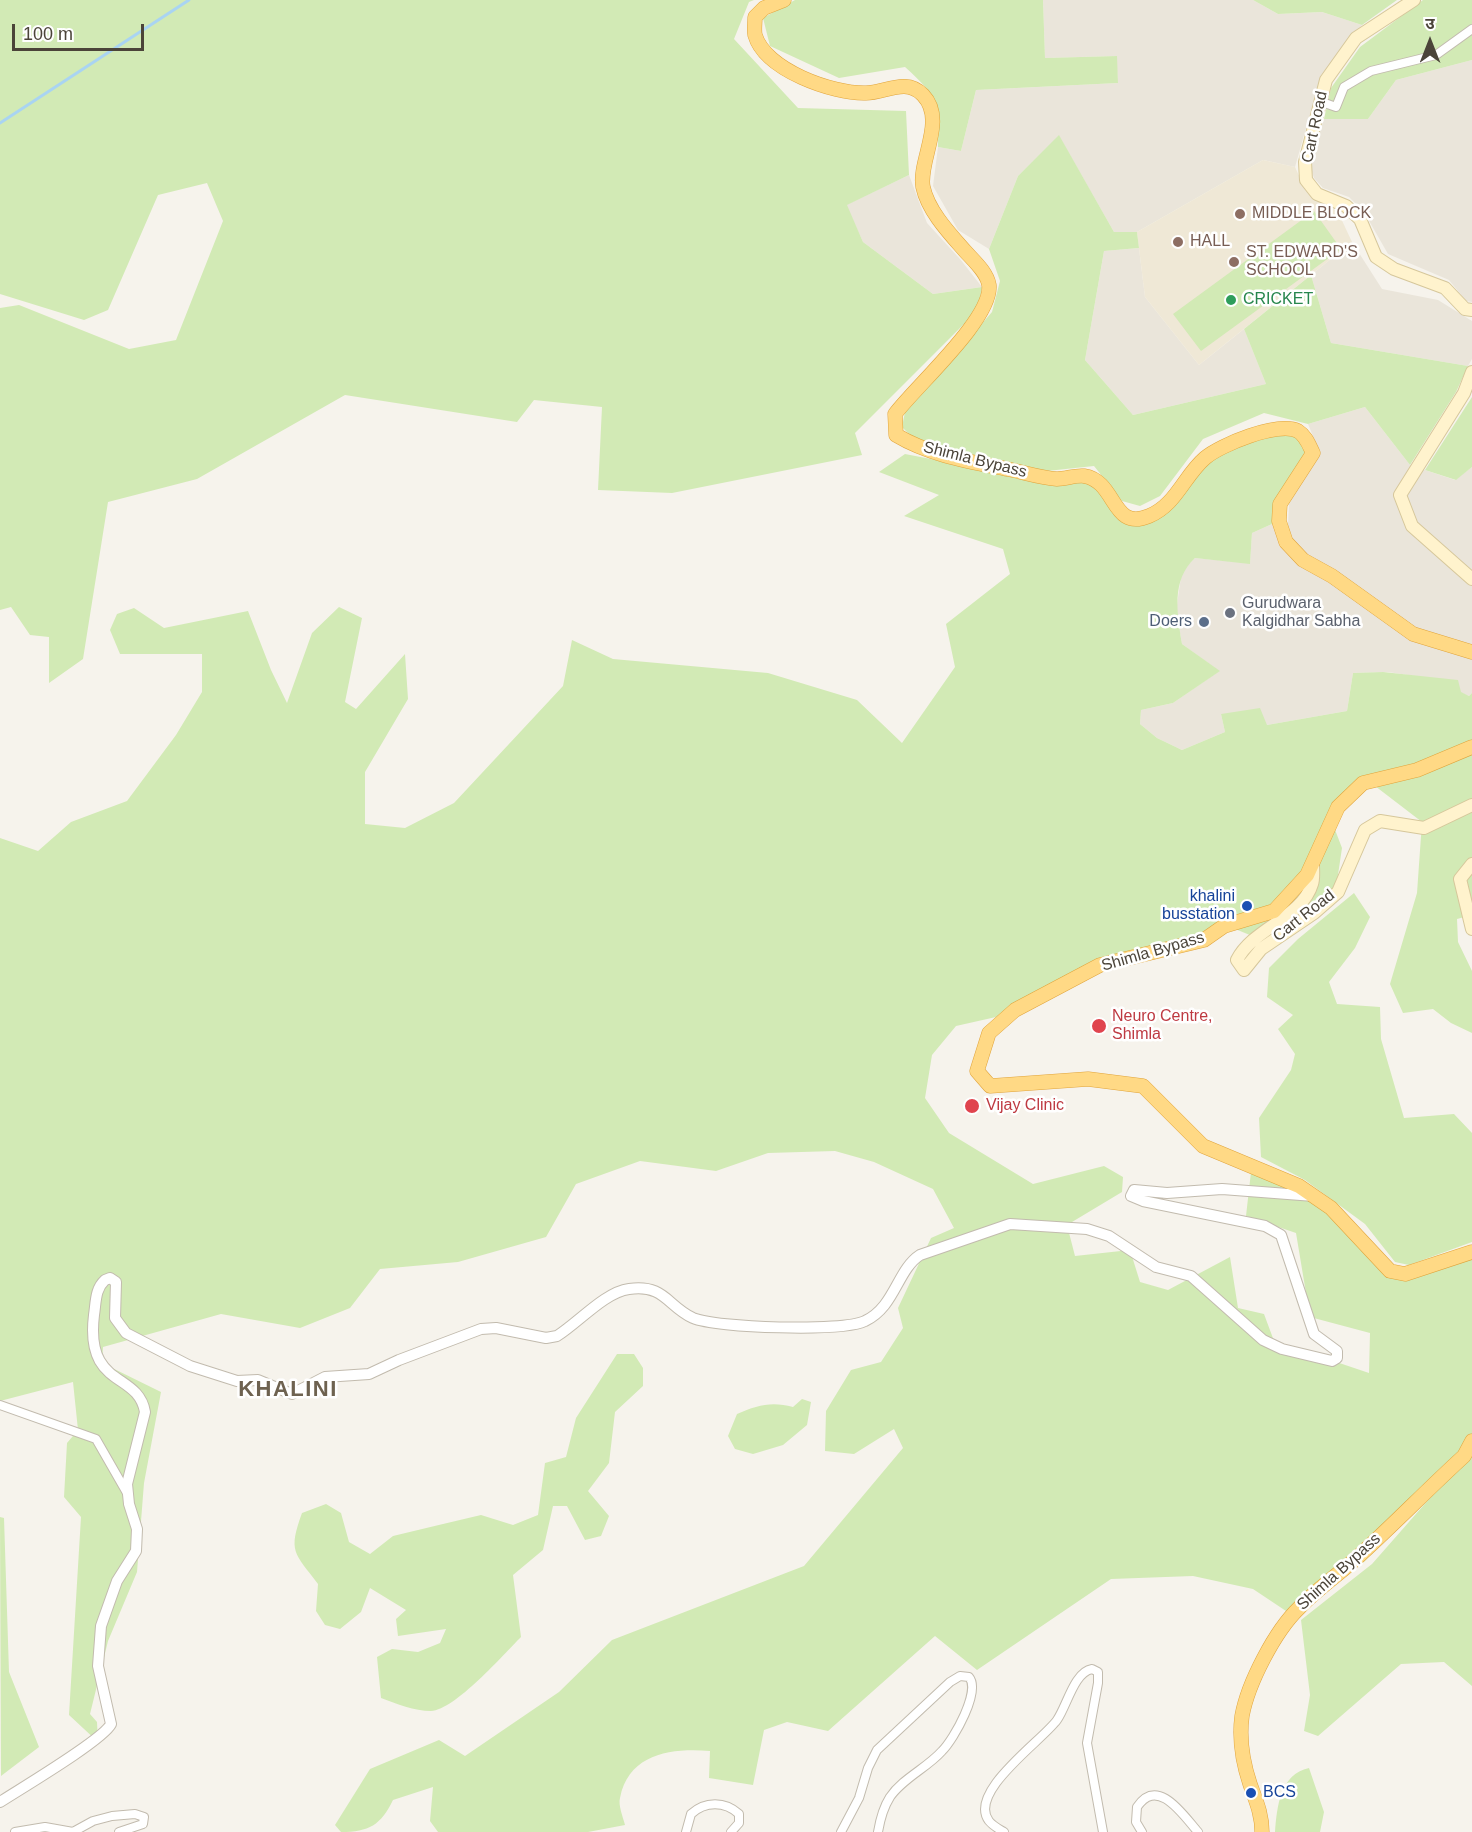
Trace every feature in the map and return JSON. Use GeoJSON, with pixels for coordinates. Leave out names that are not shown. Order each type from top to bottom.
{"type":"FeatureCollection","features":[{"type":"Feature","properties":{"kind":"highway","name":"Shimla Bypass"},"geometry":{"type":"LineString","coordinates":[[784,0],[764,8],[755,17],[755,35],[764,52],[792,72],[825,88],[868,93],[890,87],[908,87],[923,95],[930,110],[932,128],[923,187],[946,229],[983,273],[989,285],[985,309],[895,414],[896,435],[913,445],[960,460],[1056,479],[1083,476],[1100,481],[1114,500],[1118,512],[1128,519],[1147,517],[1166,507],[1202,460],[1220,447],[1280,429],[1296,430],[1307,440],[1312,453],[1280,504],[1279,521],[1286,542],[1303,560],[1332,576],[1413,634],[1472,652]]}},
{"type":"Feature","properties":{"kind":"highway","name":"Shimla Bypass"},"geometry":{"type":"LineString","coordinates":[[1472,747],[1417,770],[1363,783],[1338,807],[1307,875],[1274,911],[1224,926],[1204,940],[1100,965],[1015,1010],[989,1033],[977,1071],[990,1086],[1088,1078],[1143,1086],[1203,1146],[1299,1186],[1331,1208],[1390,1271],[1405,1274],[1472,1252]]}},
{"type":"Feature","properties":{"kind":"highway","name":"Shimla Bypass"},"geometry":{"type":"LineString","coordinates":[[1262,1832],[1261,1812],[1244,1762],[1241,1737],[1242,1717],[1248,1694],[1263,1660],[1299,1607],[1360,1555],[1464,1456],[1472,1441]]}},
{"type":"Feature","properties":{"kind":"main road","name":"Cart Road"},"geometry":{"type":"LineString","coordinates":[[1414,0],[1356,38],[1326,80],[1305,162],[1306,180],[1317,194],[1346,206],[1360,219],[1376,257],[1394,268],[1445,288],[1465,309],[1472,310]]}},
{"type":"Feature","properties":{"kind":"main road"},"geometry":{"type":"LineString","coordinates":[[1472,372],[1464,393],[1400,495],[1412,526],[1472,579]]}},
{"type":"Feature","properties":{"kind":"main road","name":"Cart Road"},"geometry":{"type":"LineString","coordinates":[[1313,863],[1312,884],[1302,900],[1277,923],[1254,937],[1244,947],[1237,960],[1244,970],[1261,949],[1314,913],[1338,892],[1365,830],[1380,821],[1424,828],[1472,805]]}},
{"type":"Feature","properties":{"kind":"main road"},"geometry":{"type":"LineString","coordinates":[[1472,864],[1460,879],[1472,929]]}},
{"type":"Feature","properties":{"kind":"street"},"geometry":{"type":"LineString","coordinates":[[1319,101],[1336,107],[1344,87],[1371,71],[1436,55],[1472,28]]}},
{"type":"Feature","properties":{"kind":"street"},"geometry":{"type":"LineString","coordinates":[[127,1493],[128,1474],[145,1412],[141,1400],[106,1371],[96,1355],[93,1333],[96,1296],[99,1286],[108,1279],[116,1282],[115,1318],[126,1333],[190,1366],[237,1381],[261,1381],[292,1394],[325,1377],[369,1374],[408,1356],[481,1329],[496,1328],[546,1338],[557,1336],[615,1294],[631,1288],[657,1292],[672,1300],[684,1313],[710,1324],[753,1327],[854,1326],[877,1314],[896,1290],[910,1263],[920,1256],[1010,1224],[1052,1225],[1087,1229],[1109,1236],[1149,1264],[1179,1271],[1197,1280],[1263,1340],[1291,1352],[1332,1361],[1337,1358],[1337,1351],[1314,1334],[1281,1235],[1258,1224],[1143,1201],[1131,1196],[1134,1190],[1167,1193],[1222,1189],[1314,1196]]}},
{"type":"Feature","properties":{"kind":"street"},"geometry":{"type":"LineString","coordinates":[[0,1406],[96,1439],[127,1493],[137,1529],[136,1551],[117,1581],[104,1614],[98,1660],[110,1726],[53,1769],[0,1802]]}},
{"type":"Feature","properties":{"kind":"street"},"geometry":{"type":"LineString","coordinates":[[1004,1832],[989,1821],[987,1815],[988,1802],[997,1781],[1007,1767],[1048,1731],[1064,1709],[1080,1676],[1092,1669],[1098,1672],[1098,1683],[1087,1743],[1103,1832]]}},
{"type":"Feature","properties":{"kind":"street"},"geometry":{"type":"LineString","coordinates":[[841,1832],[859,1798],[868,1768],[877,1750],[950,1682],[960,1676],[969,1677],[973,1682],[974,1692],[952,1737],[943,1751],[891,1795],[884,1809],[878,1832]]}},
{"type":"Feature","properties":{"kind":"street"},"geometry":{"type":"LineString","coordinates":[[1142,1832],[1136,1822],[1137,1807],[1147,1796],[1157,1794],[1171,1802],[1198,1832]]}},
{"type":"Feature","properties":{"kind":"street"},"geometry":{"type":"LineString","coordinates":[[686,1832],[687,1820],[696,1809],[716,1804],[730,1808],[739,1814],[739,1822],[731,1832]]}},
{"type":"Feature","properties":{"kind":"street"},"geometry":{"type":"LineString","coordinates":[[15,1832],[45,1827],[73,1832],[93,1821],[112,1816],[135,1814],[144,1817],[143,1824],[119,1832]]}},
{"type":"Feature","properties":{"kind":"shaded area"},"geometry":{"type":"Polygon","coordinates":[[[1043,0],[1253,0],[1278,14],[1322,12],[1362,25],[1321,75],[1295,167],[1263,160],[1137,232],[1114,232],[1059,136],[1018,176],[989,249],[958,230],[933,186],[938,147],[961,151],[976,90],[1118,83],[1116,56],[1045,58],[1043,0]]]}},
{"type":"Feature","properties":{"kind":"shaded area"},"geometry":{"type":"Polygon","coordinates":[[[1472,60],[1472,302],[1466,301],[1449,280],[1388,254],[1364,212],[1349,197],[1323,188],[1314,178],[1309,163],[1324,119],[1368,119],[1396,80],[1472,60]]]}},
{"type":"Feature","properties":{"kind":"shaded area","name":"ST. EDWARD'S SCHOOL"},"geometry":{"type":"Polygon","coordinates":[[[1263,160],[1295,167],[1306,191],[1338,212],[1352,242],[1199,365],[1145,297],[1137,232],[1263,160]]]}},
{"type":"Feature","properties":{"kind":"shaded area"},"geometry":{"type":"Polygon","coordinates":[[[909,175],[927,223],[982,287],[933,294],[863,242],[846,205],[909,175]]]}},
{"type":"Feature","properties":{"kind":"shaded area"},"geometry":{"type":"Polygon","coordinates":[[[1352,242],[1382,289],[1438,300],[1472,321],[1472,359],[1468,366],[1331,343],[1311,275],[1352,242]]]}},
{"type":"Feature","properties":{"kind":"shaded area"},"geometry":{"type":"Polygon","coordinates":[[[1139,248],[1145,297],[1199,365],[1244,329],[1266,384],[1133,415],[1085,360],[1104,251],[1139,248]]]}},
{"type":"Feature","properties":{"kind":"shaded area"},"geometry":{"type":"Polygon","coordinates":[[[1365,407],[1410,465],[1455,480],[1472,467],[1472,693],[1469,696],[1421,677],[1388,672],[1353,673],[1347,711],[1267,725],[1221,714],[1225,732],[1182,750],[1157,738],[1140,724],[1141,710],[1173,703],[1219,671],[1182,644],[1176,611],[1182,570],[1195,558],[1250,563],[1252,533],[1272,524],[1288,524],[1289,504],[1319,451],[1308,424],[1365,407]]]}},
{"type":"Feature","properties":{"kind":"green space"},"geometry":{"type":"Polygon","coordinates":[[[0,0],[754,0],[749,2],[734,39],[798,108],[906,111],[909,175],[847,205],[863,242],[933,294],[982,287],[978,310],[855,433],[862,455],[672,493],[598,490],[602,407],[534,400],[517,422],[345,395],[197,479],[108,502],[83,659],[49,683],[49,637],[30,635],[11,607],[0,610],[0,308],[19,305],[129,349],[176,340],[223,221],[207,183],[158,195],[108,310],[84,320],[0,294],[0,0]]]}},
{"type":"Feature","properties":{"kind":"green space"},"geometry":{"type":"Polygon","coordinates":[[[795,0],[1043,0],[1045,58],[1117,56],[1118,83],[976,90],[961,151],[938,147],[938,120],[934,101],[924,86],[905,67],[839,78],[770,46],[763,18],[795,0]]]}},
{"type":"Feature","properties":{"kind":"green space"},"geometry":{"type":"Polygon","coordinates":[[[1253,0],[1397,0],[1362,25],[1322,12],[1278,14],[1253,0]]]}},
{"type":"Feature","properties":{"kind":"green space"},"geometry":{"type":"Polygon","coordinates":[[[1423,0],[1472,0],[1472,60],[1396,80],[1368,119],[1324,119],[1331,88],[1360,47],[1423,0]]]}},
{"type":"Feature","properties":{"kind":"green space"},"geometry":{"type":"Polygon","coordinates":[[[1059,135],[1114,232],[1137,232],[1139,248],[1104,251],[1085,360],[1133,415],[1266,384],[1244,329],[1311,275],[1331,343],[1468,366],[1456,392],[1410,465],[1365,407],[1308,424],[1264,413],[1203,439],[1160,496],[1140,506],[1122,501],[1094,466],[1047,471],[973,456],[912,437],[902,427],[905,412],[992,312],[1000,281],[989,249],[1018,176],[1059,135]]]}},
{"type":"Feature","properties":{"kind":"green space","name":"CRICKET"},"geometry":{"type":"Polygon","coordinates":[[[1314,211],[1341,249],[1201,351],[1173,314],[1314,211]]]}},
{"type":"Feature","properties":{"kind":"green space"},"geometry":{"type":"Polygon","coordinates":[[[1472,397],[1472,467],[1456,480],[1425,470],[1472,397]]]}},
{"type":"Feature","properties":{"kind":"green space"},"geometry":{"type":"Polygon","coordinates":[[[1281,432],[1296,435],[1309,454],[1277,503],[1272,524],[1252,533],[1250,564],[1195,558],[1182,576],[1179,587],[1178,609],[1182,644],[1220,671],[1173,703],[1141,710],[1140,724],[1157,738],[1182,750],[1225,732],[1221,714],[1260,708],[1267,725],[1347,711],[1353,673],[1383,672],[1458,680],[1461,692],[1469,696],[1472,693],[1472,915],[1457,919],[1458,942],[1472,971],[1472,1033],[1451,1023],[1433,1009],[1403,1013],[1390,984],[1417,893],[1422,822],[1362,776],[1329,814],[1342,848],[1336,888],[1262,940],[1223,924],[1204,939],[1100,963],[996,1017],[956,1026],[932,1055],[925,1098],[949,1133],[1033,1184],[1104,1166],[1123,1177],[1122,1192],[1067,1225],[1075,1256],[1130,1250],[1140,1282],[1168,1290],[1230,1257],[1238,1308],[1264,1314],[1274,1341],[1369,1373],[1370,1333],[1310,1317],[1296,1233],[1246,1216],[1251,1172],[1299,1188],[1329,1210],[1389,1273],[1472,1254],[1472,1436],[1462,1454],[1365,1561],[1295,1617],[1253,1589],[1193,1576],[1111,1579],[977,1670],[935,1636],[828,1731],[787,1722],[764,1730],[753,1785],[709,1778],[710,1751],[681,1751],[654,1756],[633,1771],[625,1783],[620,1801],[625,1825],[588,1832],[438,1832],[430,1821],[433,1787],[393,1800],[384,1816],[367,1828],[341,1832],[335,1825],[370,1769],[439,1740],[465,1756],[559,1692],[612,1640],[804,1566],[903,1448],[894,1429],[854,1454],[825,1451],[826,1411],[851,1370],[881,1362],[903,1328],[898,1308],[931,1238],[954,1228],[933,1189],[874,1162],[835,1151],[768,1153],[716,1171],[640,1161],[576,1184],[546,1237],[458,1262],[380,1269],[350,1308],[300,1328],[221,1314],[103,1347],[102,1363],[161,1392],[144,1483],[137,1572],[108,1641],[90,1714],[97,1722],[98,1742],[69,1715],[81,1517],[64,1497],[67,1443],[78,1430],[73,1382],[0,1401],[0,838],[38,851],[71,822],[127,801],[176,735],[202,692],[202,654],[120,654],[110,630],[117,614],[134,608],[164,628],[248,611],[271,670],[287,703],[312,633],[339,607],[362,618],[345,702],[356,709],[405,654],[408,699],[365,772],[365,824],[405,828],[454,803],[563,686],[572,640],[613,659],[768,673],[857,700],[902,743],[955,667],[946,624],[1010,574],[1003,549],[904,516],[939,495],[879,472],[905,454],[1055,483],[1082,480],[1099,485],[1110,501],[1149,520],[1222,450],[1281,432]]]}},
{"type":"Feature","properties":{"kind":"green space"},"geometry":{"type":"Polygon","coordinates":[[[1354,893],[1370,917],[1355,948],[1329,982],[1337,1004],[1380,1007],[1381,1039],[1404,1118],[1454,1114],[1472,1133],[1472,1242],[1409,1265],[1395,1262],[1365,1224],[1305,1180],[1261,1157],[1259,1118],[1291,1070],[1295,1054],[1278,1029],[1293,1015],[1267,997],[1269,968],[1298,939],[1354,893]]]}},
{"type":"Feature","properties":{"kind":"green space"},"geometry":{"type":"Polygon","coordinates":[[[617,1354],[634,1354],[643,1368],[643,1386],[615,1412],[609,1463],[588,1491],[609,1516],[601,1536],[585,1540],[567,1506],[553,1506],[543,1550],[513,1575],[521,1637],[466,1692],[441,1708],[431,1711],[418,1710],[381,1698],[377,1657],[392,1649],[418,1652],[440,1643],[446,1629],[398,1636],[396,1619],[406,1610],[370,1588],[361,1612],[340,1629],[325,1625],[316,1611],[318,1584],[303,1565],[296,1551],[295,1536],[302,1513],[326,1504],[341,1513],[349,1542],[370,1554],[393,1536],[481,1515],[513,1525],[538,1515],[545,1463],[566,1457],[576,1418],[617,1354]]]}},
{"type":"Feature","properties":{"kind":"green space"},"geometry":{"type":"Polygon","coordinates":[[[802,1399],[811,1402],[807,1425],[783,1445],[753,1454],[735,1449],[728,1436],[737,1414],[765,1405],[778,1404],[793,1407],[802,1399]]]}},
{"type":"Feature","properties":{"kind":"green space"},"geometry":{"type":"Polygon","coordinates":[[[1472,1447],[1472,1686],[1444,1662],[1401,1664],[1318,1736],[1304,1731],[1310,1695],[1301,1620],[1372,1564],[1466,1457],[1472,1447]]]}},
{"type":"Feature","properties":{"kind":"green space"},"geometry":{"type":"Polygon","coordinates":[[[0,1517],[4,1518],[9,1672],[39,1747],[1,1776],[0,1517]]]}},
{"type":"Feature","properties":{"kind":"green space"},"geometry":{"type":"Polygon","coordinates":[[[1309,1768],[1324,1812],[1320,1832],[1275,1832],[1279,1802],[1286,1784],[1299,1771],[1309,1768]]]}},
{"type":"Feature","properties":{"kind":"waterway"},"geometry":{"type":"LineString","coordinates":[[0,123],[189,0]]}},
{"type":"Feature","properties":{"kind":"place","name":"MIDDLE BLOCK"},"geometry":{"type":"Point","coordinates":[1240,214]}},
{"type":"Feature","properties":{"kind":"place","name":"HALL"},"geometry":{"type":"Point","coordinates":[1178,242]}},
{"type":"Feature","properties":{"kind":"place","name":"ST. EDWARD'S SCHOOL"},"geometry":{"type":"Point","coordinates":[1234,262]}},
{"type":"Feature","properties":{"kind":"place","name":"CRICKET"},"geometry":{"type":"Point","coordinates":[1231,300]}},
{"type":"Feature","properties":{"kind":"place","name":"Gurudwara Kalgidhar Sabha"},"geometry":{"type":"Point","coordinates":[1230,613]}},
{"type":"Feature","properties":{"kind":"place","name":"Doers"},"geometry":{"type":"Point","coordinates":[1204,622]}},
{"type":"Feature","properties":{"kind":"place","name":"khalini busstation"},"geometry":{"type":"Point","coordinates":[1247,906]}},
{"type":"Feature","properties":{"kind":"place","name":"Neuro Centre, Shimla"},"geometry":{"type":"Point","coordinates":[1099,1026]}},
{"type":"Feature","properties":{"kind":"place","name":"Vijay Clinic"},"geometry":{"type":"Point","coordinates":[972,1106]}},
{"type":"Feature","properties":{"kind":"place","name":"BCS"},"geometry":{"type":"Point","coordinates":[1251,1793]}},
{"type":"Feature","properties":{"kind":"district","name":"KHALINI"},"geometry":{"type":"Point","coordinates":[288,1390]}}]}
